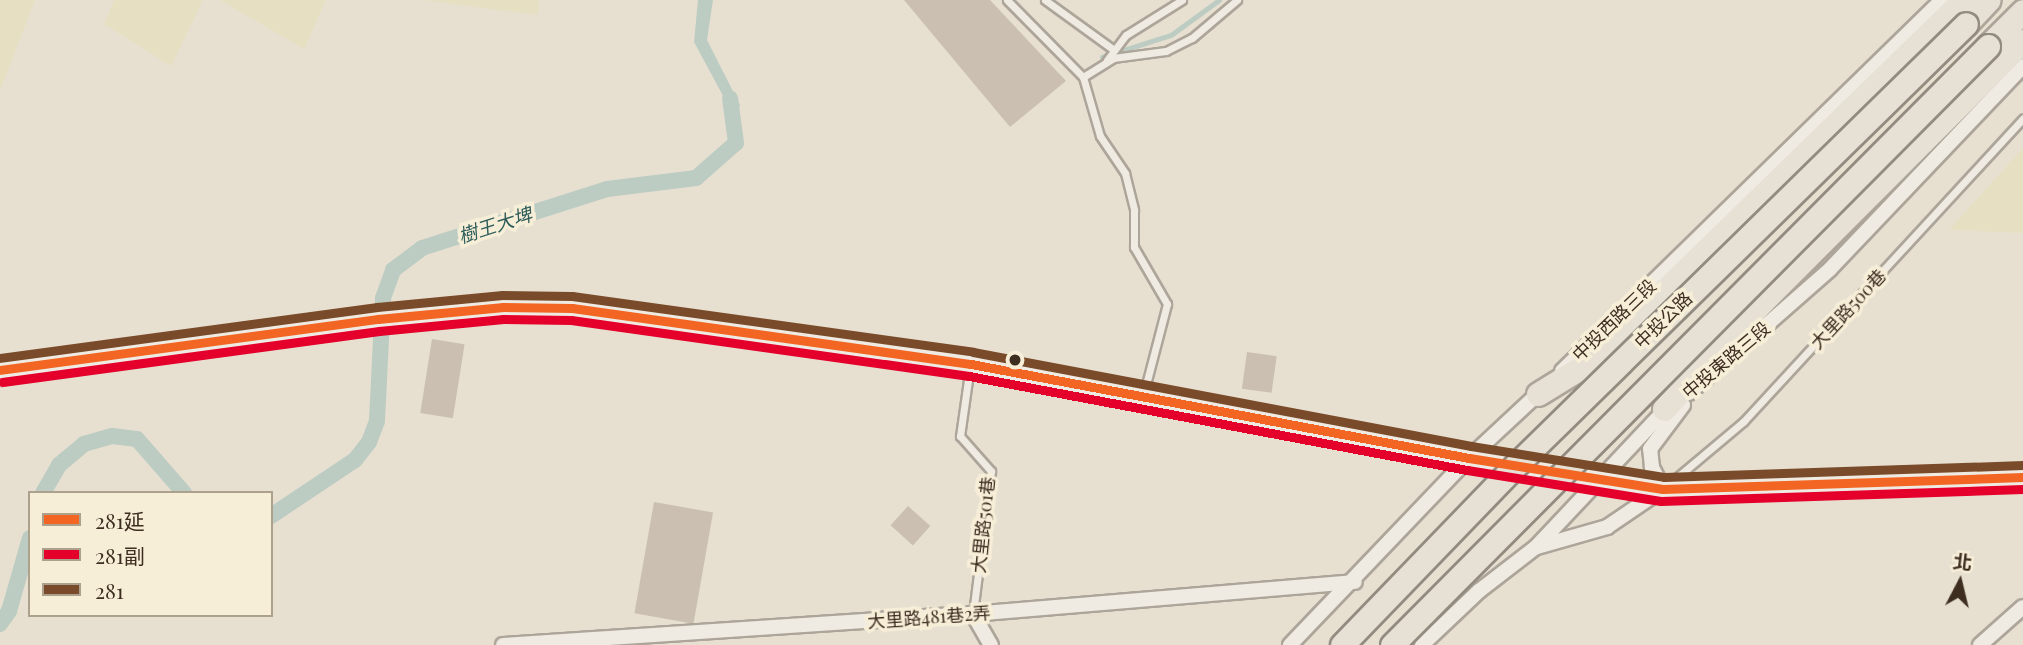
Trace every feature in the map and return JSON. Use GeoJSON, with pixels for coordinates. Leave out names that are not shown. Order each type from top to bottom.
{"type":"FeatureCollection","features":[{"type":"Feature","properties":{"kind":"main road"},"geometry":{"type":"LineString","coordinates":[[1538,394],[1592,360],[1963,0]]}},
{"type":"Feature","properties":{"kind":"main road","name":"中投公路"},"geometry":{"type":"LineString","coordinates":[[1342,645],[1518,463],[1988,0]]}},
{"type":"Feature","properties":{"kind":"main road","name":"中投公路"},"geometry":{"type":"LineString","coordinates":[[1392,645],[2023,11]]}},
{"type":"Feature","properties":{"kind":"main road"},"geometry":{"type":"LineString","coordinates":[[1664,409],[1761,303],[2023,41]]}},
{"type":"Feature","properties":{"kind":"street","name":"中投西路三段"},"geometry":{"type":"LineString","coordinates":[[1290,645],[1355,582],[1469,458],[1538,394],[1941,0]]}},
{"type":"Feature","properties":{"kind":"street","name":"中投東路三段"},"geometry":{"type":"LineString","coordinates":[[1422,645],[1479,591],[1536,547],[1664,409],[1701,385],[1830,269],[2023,66]]}},
{"type":"Feature","properties":{"kind":"street"},"geometry":{"type":"LineString","coordinates":[[0,370],[378,319],[503,307],[572,308],[971,364],[1469,458],[1663,489],[2023,477]]}},
{"type":"Feature","properties":{"kind":"street"},"geometry":{"type":"LineString","coordinates":[[1663,489],[1652,467],[1650,449],[1664,426],[1701,385]]}},
{"type":"Feature","properties":{"kind":"street"},"geometry":{"type":"LineString","coordinates":[[1536,547],[1607,527],[1663,489]]}},
{"type":"Feature","properties":{"kind":"street","name":"大里路481巷2弄"},"geometry":{"type":"LineString","coordinates":[[503,645],[973,614],[1355,582]]}},
{"type":"Feature","properties":{"kind":"street"},"geometry":{"type":"LineString","coordinates":[[1980,645],[2023,607]]}},
{"type":"Feature","properties":{"kind":"street"},"geometry":{"type":"LineString","coordinates":[[973,614],[991,645]]}},
{"type":"Feature","properties":{"kind":"lane"},"geometry":{"type":"LineString","coordinates":[[1007,0],[1083,77],[1100,136],[1125,173],[1134,210],[1134,247],[1167,304],[1143,395]]}},
{"type":"Feature","properties":{"kind":"lane"},"geometry":{"type":"LineString","coordinates":[[1045,0],[1114,50]]}},
{"type":"Feature","properties":{"kind":"lane"},"geometry":{"type":"LineString","coordinates":[[1102,66],[1126,35],[1182,0]]}},
{"type":"Feature","properties":{"kind":"lane"},"geometry":{"type":"LineString","coordinates":[[1083,77],[1113,58],[1166,51],[1184,43],[1237,0]]}},
{"type":"Feature","properties":{"kind":"lane","name":"大里路500巷"},"geometry":{"type":"LineString","coordinates":[[1663,489],[1742,422],[2023,119]]}},
{"type":"Feature","properties":{"kind":"lane","name":"大里路501巷"},"geometry":{"type":"LineString","coordinates":[[971,364],[960,436],[991,471],[973,614]]}},
{"type":"Feature","properties":{"kind":"shaded area"},"geometry":{"type":"Polygon","coordinates":[[[0,0],[35,0],[0,91],[0,0]]]}},
{"type":"Feature","properties":{"kind":"shaded area"},"geometry":{"type":"Polygon","coordinates":[[[114,0],[203,0],[171,66],[104,24],[114,0]]]}},
{"type":"Feature","properties":{"kind":"shaded area"},"geometry":{"type":"Polygon","coordinates":[[[220,0],[326,0],[304,49],[220,0]]]}},
{"type":"Feature","properties":{"kind":"shaded area"},"geometry":{"type":"Polygon","coordinates":[[[422,0],[539,0],[538,15],[422,0]]]}},
{"type":"Feature","properties":{"kind":"shaded area"},"geometry":{"type":"Polygon","coordinates":[[[698,0],[713,0],[707,40],[740,105],[735,118],[694,42],[698,0]]]}},
{"type":"Feature","properties":{"kind":"shaded area"},"geometry":{"type":"Polygon","coordinates":[[[2023,148],[2023,233],[1949,230],[2023,148]]]}},
{"type":"Feature","properties":{"kind":"building"},"geometry":{"type":"Polygon","coordinates":[[[904,0],[990,0],[1066,81],[1010,127],[904,0]]]}},
{"type":"Feature","properties":{"kind":"building"},"geometry":{"type":"Polygon","coordinates":[[[432,339],[465,344],[453,418],[420,413],[432,339]]]}},
{"type":"Feature","properties":{"kind":"building"},"geometry":{"type":"Polygon","coordinates":[[[1247,352],[1277,356],[1272,393],[1242,389],[1247,352]]]}},
{"type":"Feature","properties":{"kind":"building"},"geometry":{"type":"Polygon","coordinates":[[[654,502],[713,512],[693,624],[634,613],[654,502]]]}},
{"type":"Feature","properties":{"kind":"building"},"geometry":{"type":"Polygon","coordinates":[[[908,506],[930,526],[913,545],[891,525],[908,506]]]}},
{"type":"Feature","properties":{"kind":"waterway","name":"樹王大埤"},"geometry":{"type":"LineString","coordinates":[[1102,57],[1171,35],[1219,0]]}},
{"type":"Feature","properties":{"kind":"waterway","name":"樹王大埤"},"geometry":{"type":"LineString","coordinates":[[273,515],[355,460],[369,442],[377,421],[383,298],[393,270],[422,248],[607,189],[696,178],[736,143],[730,98]]}},
{"type":"Feature","properties":{"kind":"waterway","name":"樹王大埤"},"geometry":{"type":"LineString","coordinates":[[44,491],[59,465],[84,444],[112,436],[137,439],[182,491]]}},
{"type":"Feature","properties":{"kind":"waterway","name":"樹王大埤"},"geometry":{"type":"LineString","coordinates":[[0,624],[9,611],[28,545]]}},
{"type":"Feature","properties":{"kind":"transit line","name":"281"},"geometry":{"type":"LineString","coordinates":[[0,358],[377,307],[502,295],[572,296],[973,352],[1471,446],[1664,477],[2023,465]]}},
{"type":"Feature","properties":{"kind":"transit line","name":"281延"},"geometry":{"type":"LineString","coordinates":[[0,370],[378,319],[503,307],[572,308],[971,364],[1469,458],[1663,489],[2023,477]]}},
{"type":"Feature","properties":{"kind":"transit line","name":"281副"},"geometry":{"type":"LineString","coordinates":[[2,382],[379,331],[503,319],[571,320],[969,376],[1467,470],[1661,501],[2023,489]]}}]}
